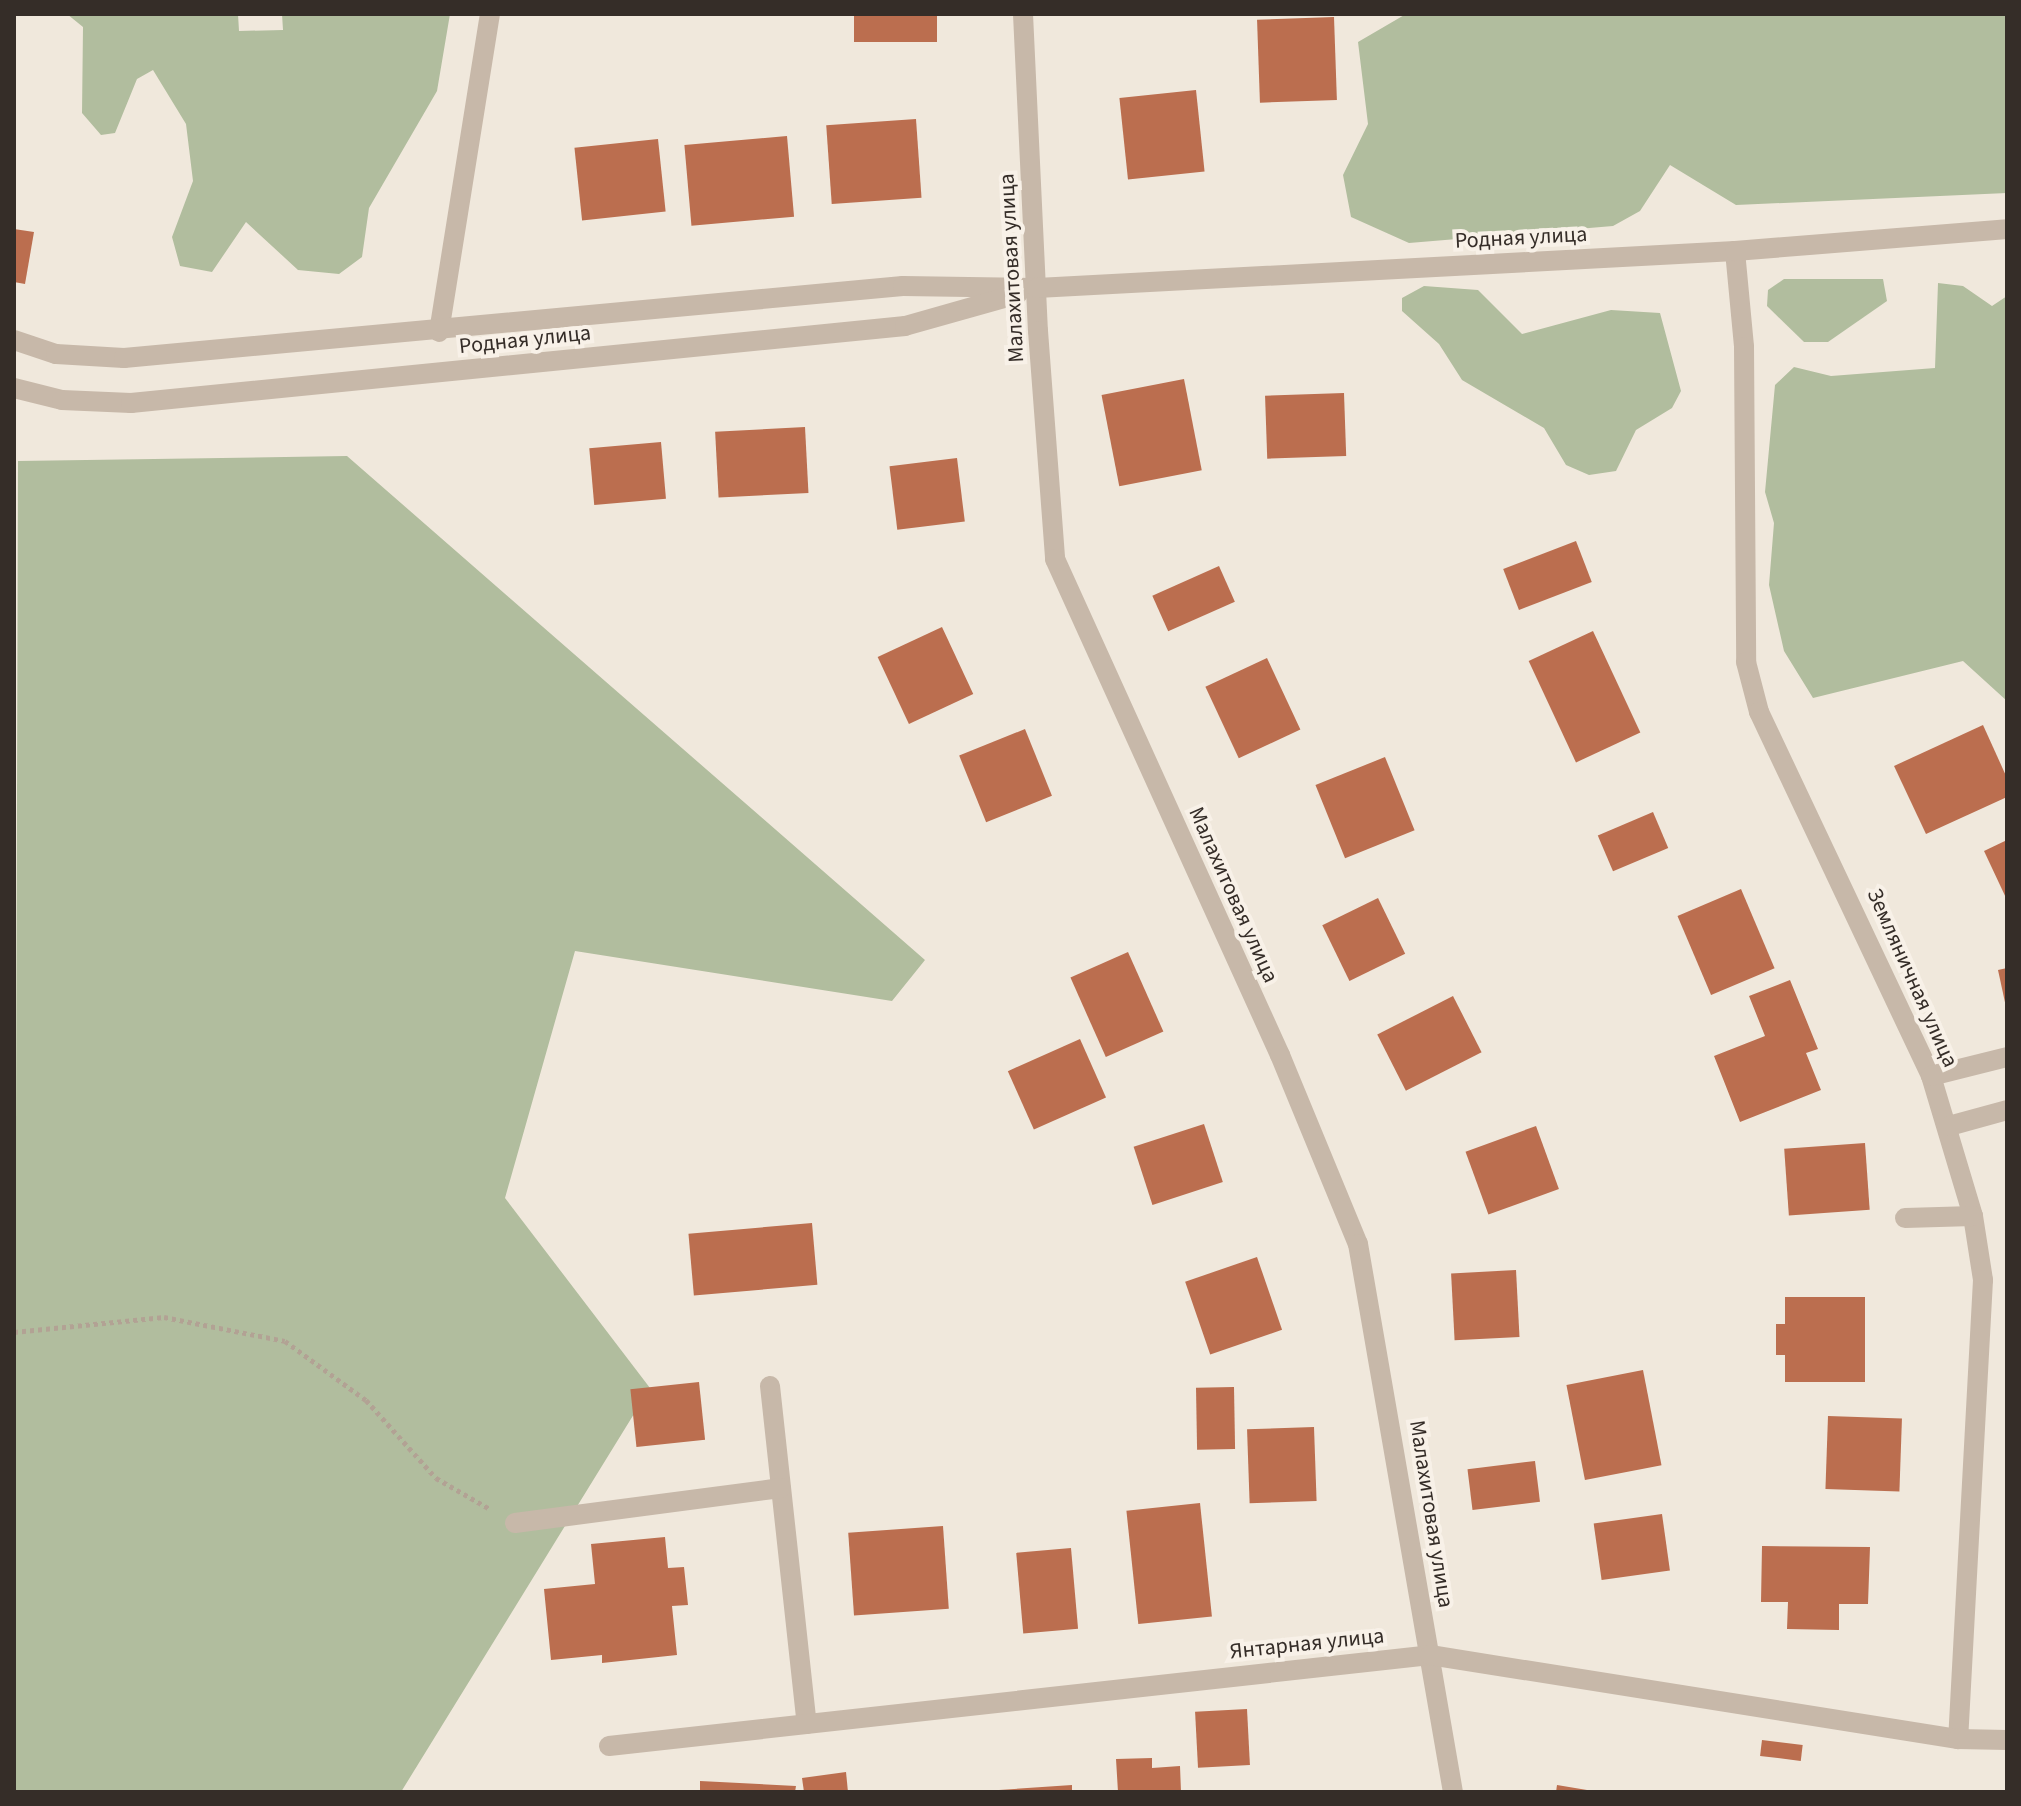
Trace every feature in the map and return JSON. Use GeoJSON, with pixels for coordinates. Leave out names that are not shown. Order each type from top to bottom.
{"type":"FeatureCollection","features":[{"type":"Feature","properties":{"kind":"street"},"geometry":{"type":"LineString","coordinates":[[439,332],[490,14]]}},
{"type":"Feature","properties":{"kind":"street","name":"Малахитовая улица"},"geometry":{"type":"LineString","coordinates":[[1023,14],[1055,559],[1280,1055],[1358,1244],[1453,1792]]}},
{"type":"Feature","properties":{"kind":"street","name":"Родная улица"},"geometry":{"type":"LineString","coordinates":[[14,340],[56,354],[124,358],[439,332],[903,286],[1037,288],[1735,251],[2007,229]]}},
{"type":"Feature","properties":{"kind":"street","name":"Земляничная улица"},"geometry":{"type":"LineString","coordinates":[[1735,251],[1744,347],[1746,662],[1759,712],[1931,1076],[1949,1126],[1973,1216],[1983,1280],[1958,1739]]}},
{"type":"Feature","properties":{"kind":"street","name":"Родная улица"},"geometry":{"type":"LineString","coordinates":[[14,388],[62,400],[131,403],[905,326],[1037,288]]}},
{"type":"Feature","properties":{"kind":"street"},"geometry":{"type":"LineString","coordinates":[[1931,1076],[2007,1057]]}},
{"type":"Feature","properties":{"kind":"street"},"geometry":{"type":"LineString","coordinates":[[1949,1126],[2007,1110]]}},
{"type":"Feature","properties":{"kind":"street"},"geometry":{"type":"LineString","coordinates":[[1905,1218],[1973,1216]]}},
{"type":"Feature","properties":{"kind":"street"},"geometry":{"type":"LineString","coordinates":[[770,1386],[807,1724]]}},
{"type":"Feature","properties":{"kind":"street"},"geometry":{"type":"LineString","coordinates":[[515,1523],[781,1488]]}},
{"type":"Feature","properties":{"kind":"street","name":"Янтарная улица"},"geometry":{"type":"LineString","coordinates":[[609,1746],[1430,1655],[1958,1739],[2007,1740]]}},
{"type":"Feature","properties":{"kind":"path"},"geometry":{"type":"LineString","coordinates":[[14,1332],[164,1317],[285,1341],[366,1400],[436,1478],[515,1523]]}},
{"type":"Feature","properties":{"kind":"green space"},"geometry":{"type":"Polygon","coordinates":[[[67,14],[238,14],[239,31],[283,30],[282,14],[450,14],[437,91],[369,208],[362,257],[339,274],[298,270],[246,222],[212,272],[180,266],[172,237],[193,181],[186,124],[153,70],[137,79],[115,133],[101,135],[82,113],[83,27],[67,14]]]}},
{"type":"Feature","properties":{"kind":"green space"},"geometry":{"type":"Polygon","coordinates":[[[1406,14],[2007,14],[2007,193],[1736,205],[1670,165],[1640,211],[1613,226],[1409,243],[1351,217],[1343,175],[1368,124],[1358,42],[1406,14]]]}},
{"type":"Feature","properties":{"kind":"green space"},"geometry":{"type":"Polygon","coordinates":[[[1784,279],[1883,279],[1887,301],[1828,342],[1804,342],[1767,306],[1768,290],[1784,279]]]}},
{"type":"Feature","properties":{"kind":"green space"},"geometry":{"type":"Polygon","coordinates":[[[1938,283],[1963,286],[1992,306],[2007,296],[2007,701],[1963,661],[1813,698],[1784,651],[1769,585],[1774,523],[1765,492],[1775,385],[1794,367],[1831,376],[1935,368],[1938,283]]]}},
{"type":"Feature","properties":{"kind":"green space"},"geometry":{"type":"Polygon","coordinates":[[[1424,286],[1478,290],[1522,334],[1611,310],[1660,313],[1681,391],[1672,408],[1636,430],[1616,471],[1589,475],[1566,465],[1544,428],[1462,380],[1439,344],[1402,311],[1402,298],[1424,286]]]}},
{"type":"Feature","properties":{"kind":"green space"},"geometry":{"type":"Polygon","coordinates":[[[347,456],[925,960],[892,1001],[575,951],[505,1198],[650,1388],[401,1792],[14,1792],[18,461],[347,456]]]}},
{"type":"Feature","properties":{"kind":"building"},"geometry":{"type":"Polygon","coordinates":[[[854,14],[937,14],[937,42],[854,42],[854,14]]]}},
{"type":"Feature","properties":{"kind":"building"},"geometry":{"type":"Polygon","coordinates":[[[1334,17],[1337,100],[1260,103],[1257,20],[1334,17]]]}},
{"type":"Feature","properties":{"kind":"building"},"geometry":{"type":"Polygon","coordinates":[[[1196,90],[1205,172],[1128,180],[1119,98],[1196,90]]]}},
{"type":"Feature","properties":{"kind":"building"},"geometry":{"type":"Polygon","coordinates":[[[916,119],[922,198],[832,204],[826,125],[916,119]]]}},
{"type":"Feature","properties":{"kind":"building"},"geometry":{"type":"Polygon","coordinates":[[[787,136],[794,217],[691,226],[684,145],[787,136]]]}},
{"type":"Feature","properties":{"kind":"building"},"geometry":{"type":"Polygon","coordinates":[[[658,139],[666,212],[582,220],[574,148],[658,139]]]}},
{"type":"Feature","properties":{"kind":"building"},"geometry":{"type":"Polygon","coordinates":[[[14,229],[34,232],[25,284],[14,282],[14,229]]]}},
{"type":"Feature","properties":{"kind":"building"},"geometry":{"type":"Polygon","coordinates":[[[1184,379],[1202,470],[1119,486],[1102,395],[1184,379]]]}},
{"type":"Feature","properties":{"kind":"building"},"geometry":{"type":"Polygon","coordinates":[[[1344,393],[1346,456],[1267,459],[1265,396],[1344,393]]]}},
{"type":"Feature","properties":{"kind":"building"},"geometry":{"type":"Polygon","coordinates":[[[805,427],[808,493],[719,498],[715,432],[805,427]]]}},
{"type":"Feature","properties":{"kind":"building"},"geometry":{"type":"Polygon","coordinates":[[[661,442],[666,499],[594,505],[589,448],[661,442]]]}},
{"type":"Feature","properties":{"kind":"building"},"geometry":{"type":"Polygon","coordinates":[[[957,458],[965,522],[897,530],[890,466],[957,458]]]}},
{"type":"Feature","properties":{"kind":"building"},"geometry":{"type":"Polygon","coordinates":[[[1576,541],[1592,582],[1519,610],[1503,569],[1576,541]]]}},
{"type":"Feature","properties":{"kind":"building"},"geometry":{"type":"Polygon","coordinates":[[[1219,566],[1235,602],[1168,631],[1152,596],[1219,566]]]}},
{"type":"Feature","properties":{"kind":"building"},"geometry":{"type":"Polygon","coordinates":[[[942,627],[973,694],[909,724],[878,657],[942,627]]]}},
{"type":"Feature","properties":{"kind":"building"},"geometry":{"type":"Polygon","coordinates":[[[1593,631],[1640,733],[1576,763],[1529,661],[1593,631]]]}},
{"type":"Feature","properties":{"kind":"building"},"geometry":{"type":"Polygon","coordinates":[[[1267,658],[1300,730],[1239,758],[1205,687],[1267,658]]]}},
{"type":"Feature","properties":{"kind":"building"},"geometry":{"type":"Polygon","coordinates":[[[1983,725],[2007,778],[2007,797],[1926,834],[1894,766],[1983,725]]]}},
{"type":"Feature","properties":{"kind":"building"},"geometry":{"type":"Polygon","coordinates":[[[1025,729],[1052,796],[986,822],[959,756],[1025,729]]]}},
{"type":"Feature","properties":{"kind":"building"},"geometry":{"type":"Polygon","coordinates":[[[1385,757],[1415,830],[1345,858],[1315,785],[1385,757]]]}},
{"type":"Feature","properties":{"kind":"building"},"geometry":{"type":"Polygon","coordinates":[[[1653,812],[1668,848],[1613,871],[1598,835],[1653,812]]]}},
{"type":"Feature","properties":{"kind":"building"},"geometry":{"type":"Polygon","coordinates":[[[2007,840],[2007,900],[1984,851],[2007,840]]]}},
{"type":"Feature","properties":{"kind":"building"},"geometry":{"type":"Polygon","coordinates":[[[1741,889],[1775,968],[1711,995],[1677,916],[1741,889]]]}},
{"type":"Feature","properties":{"kind":"building"},"geometry":{"type":"Polygon","coordinates":[[[1378,898],[1405,954],[1349,981],[1322,925],[1378,898]]]}},
{"type":"Feature","properties":{"kind":"building"},"geometry":{"type":"Polygon","coordinates":[[[1128,952],[1163,1031],[1106,1057],[1070,978],[1128,952]]]}},
{"type":"Feature","properties":{"kind":"building"},"geometry":{"type":"Polygon","coordinates":[[[2007,968],[2007,1007],[2006,1007],[1998,970],[2007,968]]]}},
{"type":"Feature","properties":{"kind":"building"},"geometry":{"type":"Polygon","coordinates":[[[1790,980],[1818,1049],[1806,1053],[1821,1090],[1740,1122],[1714,1056],[1765,1036],[1749,996],[1790,980]]]}},
{"type":"Feature","properties":{"kind":"building"},"geometry":{"type":"Polygon","coordinates":[[[1453,996],[1482,1052],[1406,1091],[1377,1035],[1453,996]]]}},
{"type":"Feature","properties":{"kind":"building"},"geometry":{"type":"Polygon","coordinates":[[[1080,1039],[1106,1097],[1034,1130],[1008,1071],[1080,1039]]]}},
{"type":"Feature","properties":{"kind":"building"},"geometry":{"type":"Polygon","coordinates":[[[1204,1124],[1223,1182],[1152,1205],[1134,1147],[1204,1124]]]}},
{"type":"Feature","properties":{"kind":"building"},"geometry":{"type":"Polygon","coordinates":[[[1536,1126],[1559,1189],[1488,1215],[1466,1152],[1536,1126]]]}},
{"type":"Feature","properties":{"kind":"building"},"geometry":{"type":"Polygon","coordinates":[[[1865,1143],[1870,1210],[1789,1215],[1784,1149],[1865,1143]]]}},
{"type":"Feature","properties":{"kind":"building"},"geometry":{"type":"Polygon","coordinates":[[[812,1223],[817,1285],[694,1296],[688,1234],[812,1223]]]}},
{"type":"Feature","properties":{"kind":"building"},"geometry":{"type":"Polygon","coordinates":[[[1257,1257],[1282,1330],[1210,1355],[1185,1282],[1257,1257]]]}},
{"type":"Feature","properties":{"kind":"building"},"geometry":{"type":"Polygon","coordinates":[[[1516,1270],[1520,1337],[1455,1340],[1451,1273],[1516,1270]]]}},
{"type":"Feature","properties":{"kind":"building"},"geometry":{"type":"Polygon","coordinates":[[[1785,1297],[1865,1297],[1865,1382],[1785,1382],[1785,1355],[1776,1355],[1776,1324],[1785,1324],[1785,1297]]]}},
{"type":"Feature","properties":{"kind":"building"},"geometry":{"type":"Polygon","coordinates":[[[1643,1370],[1662,1465],[1585,1480],[1566,1385],[1643,1370]]]}},
{"type":"Feature","properties":{"kind":"building"},"geometry":{"type":"Polygon","coordinates":[[[699,1382],[705,1440],[636,1447],[630,1389],[699,1382]]]}},
{"type":"Feature","properties":{"kind":"building"},"geometry":{"type":"Polygon","coordinates":[[[1234,1387],[1235,1449],[1197,1450],[1196,1388],[1234,1387]]]}},
{"type":"Feature","properties":{"kind":"building"},"geometry":{"type":"Polygon","coordinates":[[[1828,1416],[1902,1419],[1899,1492],[1825,1489],[1828,1416]]]}},
{"type":"Feature","properties":{"kind":"building"},"geometry":{"type":"Polygon","coordinates":[[[1314,1427],[1317,1501],[1250,1503],[1247,1429],[1314,1427]]]}},
{"type":"Feature","properties":{"kind":"building"},"geometry":{"type":"Polygon","coordinates":[[[1535,1461],[1540,1502],[1473,1510],[1468,1469],[1535,1461]]]}},
{"type":"Feature","properties":{"kind":"building"},"geometry":{"type":"Polygon","coordinates":[[[1200,1503],[1212,1616],[1138,1624],[1126,1511],[1200,1503]]]}},
{"type":"Feature","properties":{"kind":"building"},"geometry":{"type":"Polygon","coordinates":[[[1662,1514],[1670,1570],[1602,1580],[1594,1524],[1662,1514]]]}},
{"type":"Feature","properties":{"kind":"building"},"geometry":{"type":"Polygon","coordinates":[[[943,1526],[949,1609],[854,1615],[848,1533],[943,1526]]]}},
{"type":"Feature","properties":{"kind":"building"},"geometry":{"type":"Polygon","coordinates":[[[665,1537],[668,1568],[684,1567],[688,1605],[672,1606],[677,1655],[602,1663],[602,1655],[551,1660],[544,1589],[595,1584],[591,1544],[665,1537]]]}},
{"type":"Feature","properties":{"kind":"building"},"geometry":{"type":"Polygon","coordinates":[[[1762,1546],[1870,1547],[1868,1604],[1839,1604],[1839,1630],[1787,1629],[1788,1602],[1761,1602],[1762,1546]]]}},
{"type":"Feature","properties":{"kind":"building"},"geometry":{"type":"Polygon","coordinates":[[[1071,1548],[1078,1629],[1023,1633],[1016,1553],[1071,1548]]]}},
{"type":"Feature","properties":{"kind":"building"},"geometry":{"type":"Polygon","coordinates":[[[1247,1709],[1250,1765],[1198,1768],[1195,1712],[1247,1709]]]}},
{"type":"Feature","properties":{"kind":"building"},"geometry":{"type":"Polygon","coordinates":[[[1762,1740],[1803,1745],[1801,1761],[1760,1756],[1762,1740]]]}},
{"type":"Feature","properties":{"kind":"building"},"geometry":{"type":"Polygon","coordinates":[[[1152,1758],[1152,1768],[1180,1766],[1181,1792],[1118,1792],[1116,1759],[1152,1758]]]}},
{"type":"Feature","properties":{"kind":"building"},"geometry":{"type":"Polygon","coordinates":[[[846,1772],[848,1792],[804,1792],[802,1778],[846,1772]]]}},
{"type":"Feature","properties":{"kind":"building"},"geometry":{"type":"Polygon","coordinates":[[[700,1781],[796,1786],[795,1792],[700,1792],[700,1781]]]}},
{"type":"Feature","properties":{"kind":"building"},"geometry":{"type":"Polygon","coordinates":[[[1072,1785],[1072,1792],[999,1792],[999,1790],[1072,1785]]]}},
{"type":"Feature","properties":{"kind":"building"},"geometry":{"type":"Polygon","coordinates":[[[1557,1785],[1587,1790],[1587,1792],[1556,1792],[1557,1785]]]}}]}
